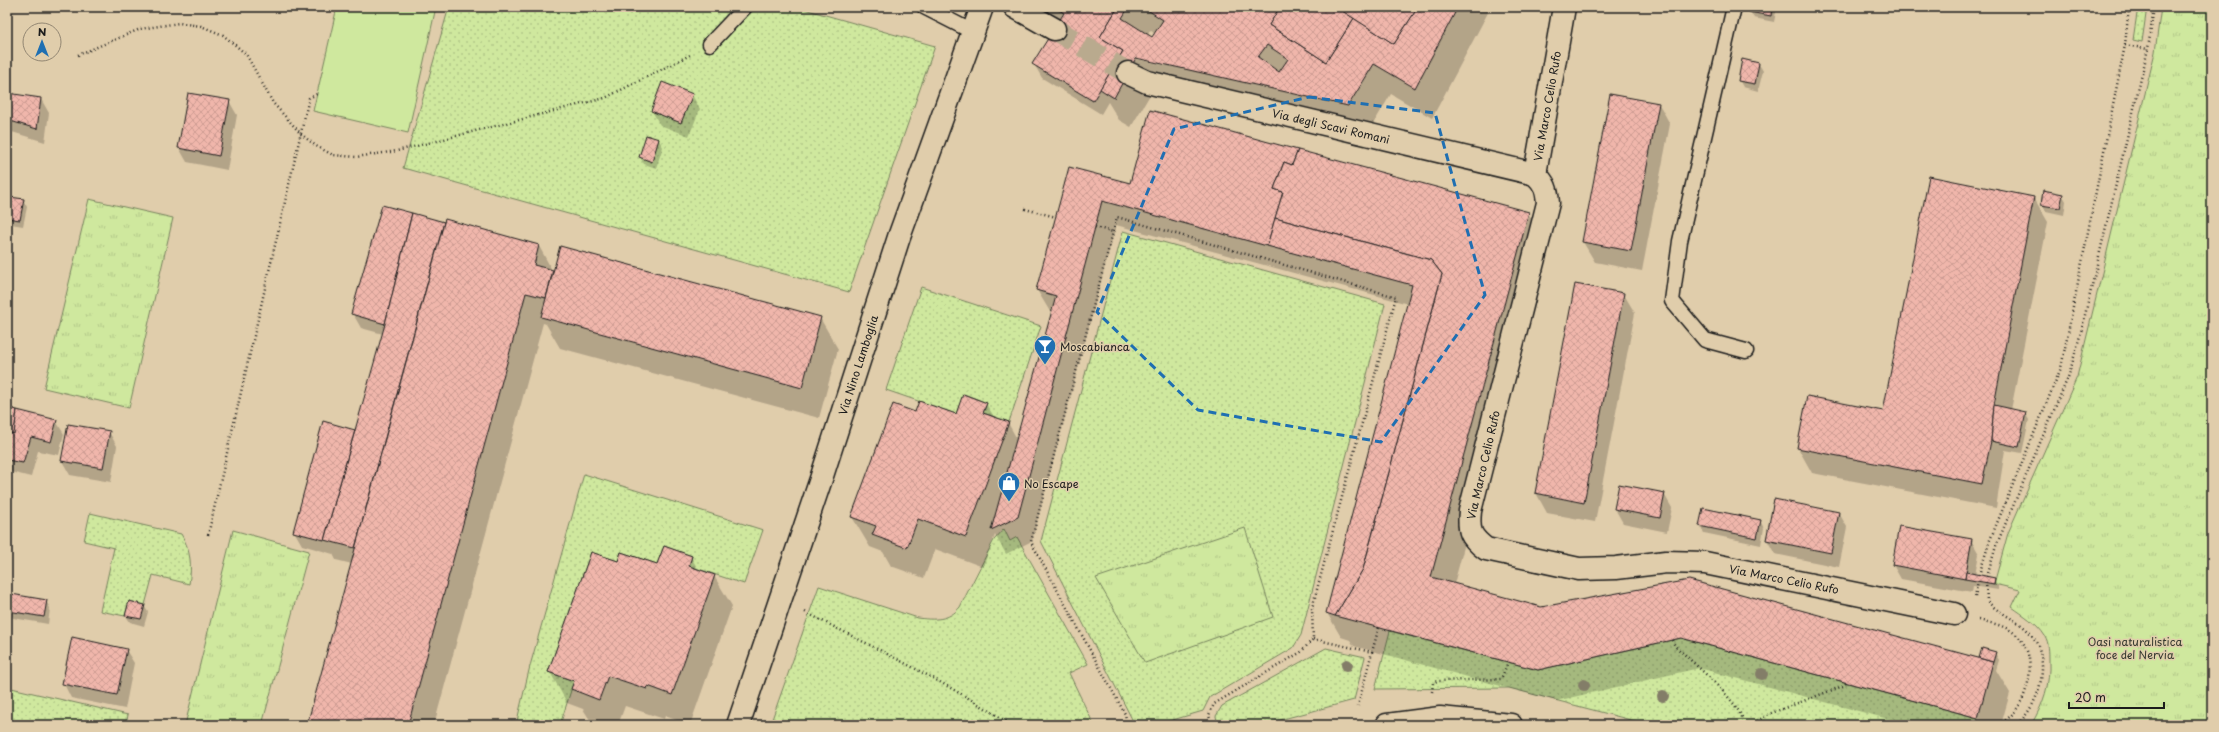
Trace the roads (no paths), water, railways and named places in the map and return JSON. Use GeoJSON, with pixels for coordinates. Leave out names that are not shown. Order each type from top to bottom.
{"type":"FeatureCollection","features":[{"type":"Feature","properties":{"kind":"street","name":"Via Nino Lamboglia"},"geometry":{"type":"LineString","coordinates":[[738,725],[821,479],[899,237],[982,7]]}},
{"type":"Feature","properties":{"kind":"street"},"geometry":{"type":"LineString","coordinates":[[1015,7],[1054,29]]}},
{"type":"Feature","properties":{"kind":"street","name":"Via Marco Celio Rufo"},"geometry":{"type":"LineString","coordinates":[[1564,7],[1535,174],[1543,182],[1548,192],[1548,202],[1470,511],[1468,527],[1475,541],[1486,549],[1579,569],[1616,568],[1666,562],[1705,563],[1954,614]]}},
{"type":"Feature","properties":{"kind":"street","name":"Via degli Scavi Romani"},"geometry":{"type":"LineString","coordinates":[[1128,73],[1147,82],[1162,86],[1535,174]]}},
{"type":"Feature","properties":{"kind":"street"},"geometry":{"type":"LineString","coordinates":[[1387,725],[1440,718],[1511,725]]}},
{"type":"Feature","properties":{"kind":"lane"},"geometry":{"type":"LineString","coordinates":[[710,44],[744,7]]}},
{"type":"Feature","properties":{"kind":"lane"},"geometry":{"type":"LineString","coordinates":[[924,7],[973,32]]}},
{"type":"Feature","properties":{"kind":"lane"},"geometry":{"type":"LineString","coordinates":[[1734,7],[1680,241],[1672,300],[1705,340],[1746,351]]}},
{"type":"Feature","properties":{"kind":"tunnel"},"geometry":{"type":"LineString","coordinates":[[1054,29],[1128,73]]}},
{"type":"Feature","properties":{"kind":"place","name":"Moscabianca"},"geometry":{"type":"Point","coordinates":[1045,366]}},
{"type":"Feature","properties":{"kind":"place","name":"No Escape"},"geometry":{"type":"Point","coordinates":[1009,502]}},
{"type":"Feature","properties":{"kind":"park label","name":"Oasi naturalistica foce del Nervia"},"geometry":{"type":"Point","coordinates":[2135,647]}}]}
